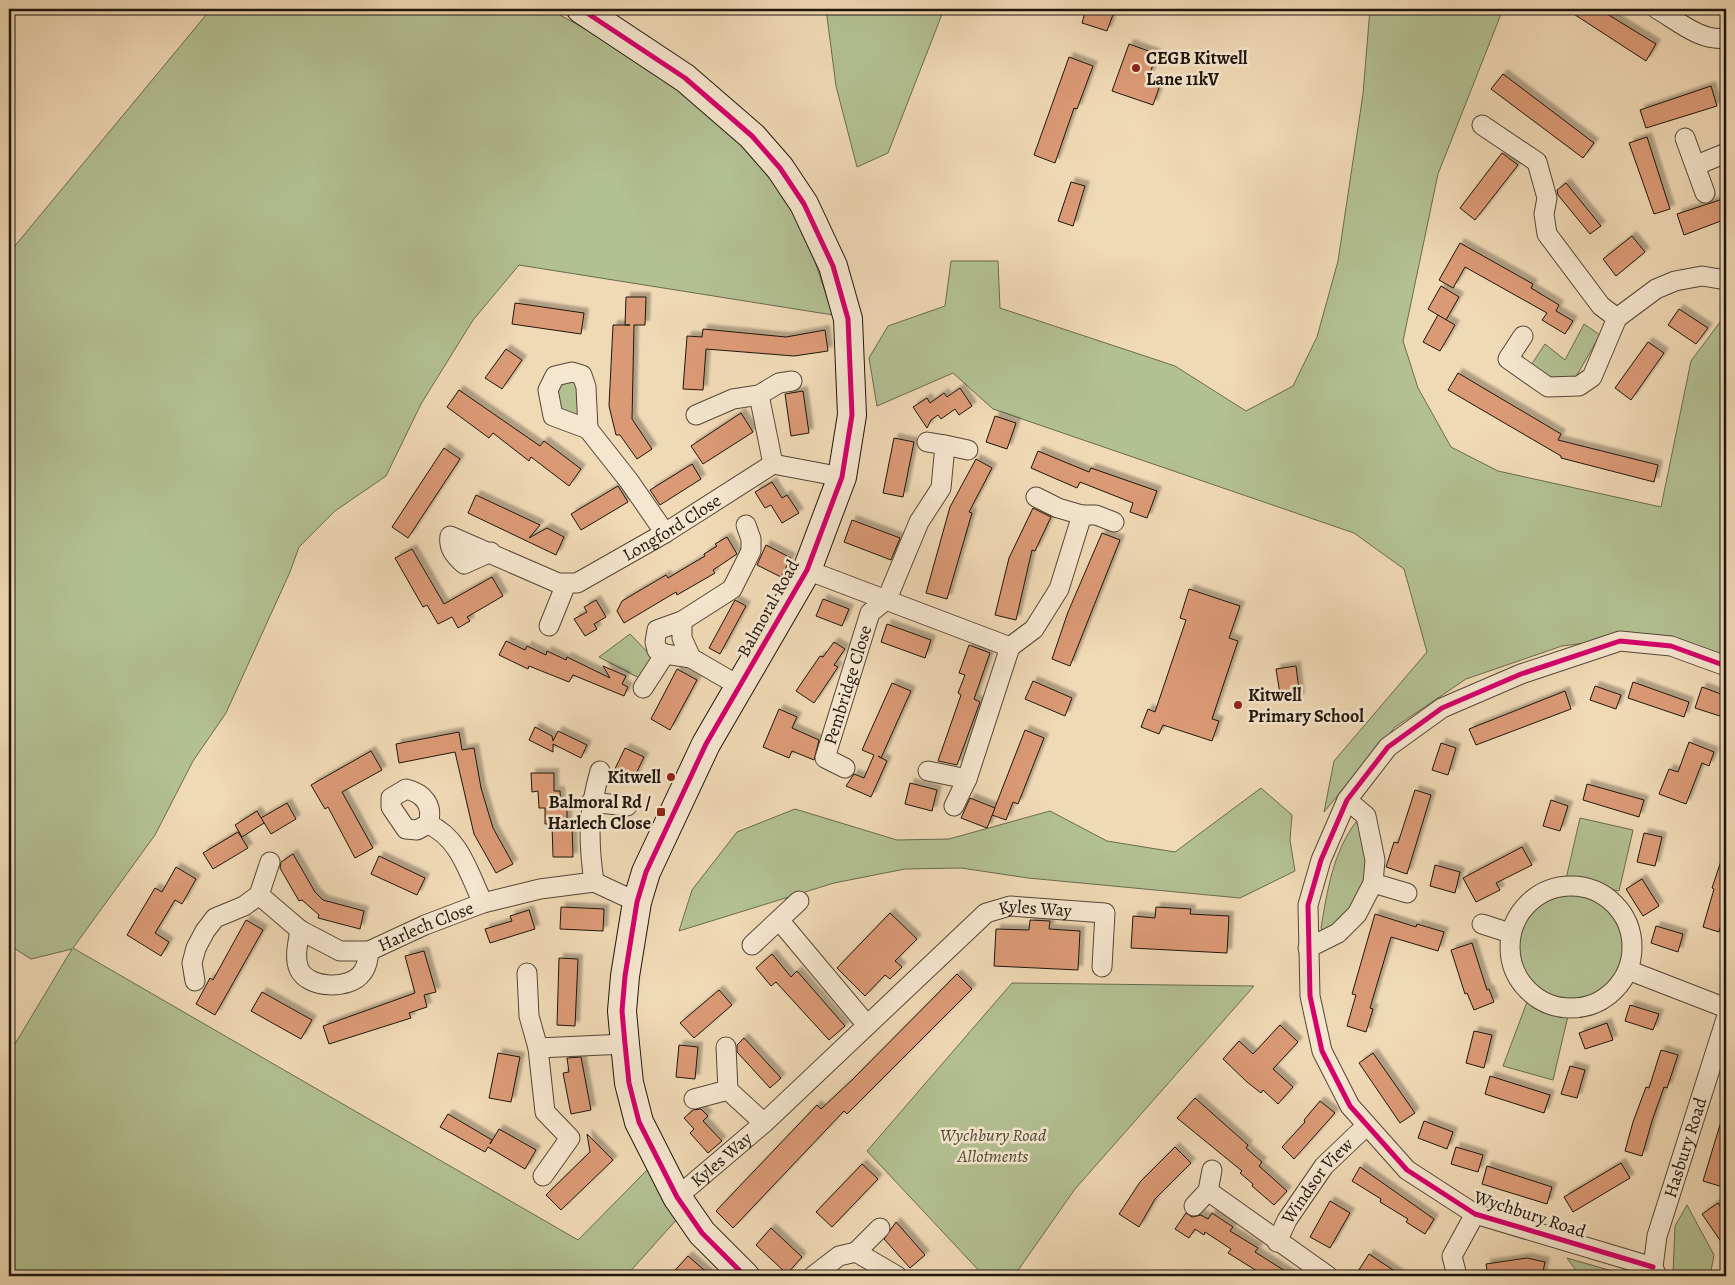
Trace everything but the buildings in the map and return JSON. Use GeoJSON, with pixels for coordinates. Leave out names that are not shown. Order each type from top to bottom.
{"type":"FeatureCollection","features":[{"type":"Feature","properties":{"kind":"street","name":"Balmoral Road"},"geometry":{"type":"LineString","coordinates":[[580,9],[692,84],[752,136],[780,168],[804,204],[833,266],[848,319],[852,415],[842,477],[807,570],[694,769],[646,872],[637,902],[623,1002],[624,1044],[629,1083],[640,1122],[677,1197],[702,1233],[737,1273]]}},
{"type":"Feature","properties":{"kind":"street"},"geometry":{"type":"LineString","coordinates":[[1657,9],[1702,35],[1717,39],[1726,38]]}},
{"type":"Feature","properties":{"kind":"street"},"geometry":{"type":"LineString","coordinates":[[1482,125],[1537,162],[1547,198],[1544,214],[1547,234],[1601,306],[1617,318]]}},
{"type":"Feature","properties":{"kind":"street"},"geometry":{"type":"LineString","coordinates":[[1685,138],[1706,192]]}},
{"type":"Feature","properties":{"kind":"street"},"geometry":{"type":"LineString","coordinates":[[1697,165],[1726,153]]}},
{"type":"Feature","properties":{"kind":"street"},"geometry":{"type":"LineString","coordinates":[[1523,336],[1508,359],[1548,387],[1578,386],[1592,377],[1617,318],[1656,289],[1675,280],[1702,276],[1726,280]]}},
{"type":"Feature","properties":{"kind":"street"},"geometry":{"type":"LineString","coordinates":[[696,415],[733,399],[759,395],[779,383],[792,381]]}},
{"type":"Feature","properties":{"kind":"street"},"geometry":{"type":"LineString","coordinates":[[759,395],[773,464],[842,477]]}},
{"type":"Feature","properties":{"kind":"street"},"geometry":{"type":"LineString","coordinates":[[588,429],[665,533]]}},
{"type":"Feature","properties":{"kind":"street"},"geometry":{"type":"LineString","coordinates":[[927,442],[968,450]]}},
{"type":"Feature","properties":{"kind":"street","name":"Pembridge Close"},"geometry":{"type":"LineString","coordinates":[[845,768],[825,758],[870,613],[888,599],[919,522],[941,488],[945,445]]}},
{"type":"Feature","properties":{"kind":"street","name":"Longford Close"},"geometry":{"type":"LineString","coordinates":[[566,584],[577,583],[665,533],[773,464]]}},
{"type":"Feature","properties":{"kind":"street"},"geometry":{"type":"LineString","coordinates":[[1036,497],[1058,508],[1082,515],[1096,515],[1114,522]]}},
{"type":"Feature","properties":{"kind":"street"},"geometry":{"type":"LineString","coordinates":[[954,806],[967,779],[1010,646],[1034,628],[1059,589],[1082,515]]}},
{"type":"Feature","properties":{"kind":"street"},"geometry":{"type":"LineString","coordinates":[[741,687],[691,658],[665,654],[657,650],[655,642],[658,630],[682,621],[732,589],[749,559],[751,551],[751,539],[746,525]]}},
{"type":"Feature","properties":{"kind":"street"},"geometry":{"type":"LineString","coordinates":[[491,552],[566,584],[549,626]]}},
{"type":"Feature","properties":{"kind":"street"},"geometry":{"type":"LineString","coordinates":[[807,570],[1010,646]]}},
{"type":"Feature","properties":{"kind":"street"},"geometry":{"type":"LineString","coordinates":[[682,621],[682,638],[691,658]]}},
{"type":"Feature","properties":{"kind":"street","name":"Wychbury Road"},"geometry":{"type":"LineString","coordinates":[[1655,1272],[1475,1214],[1407,1170],[1350,1106],[1322,1051],[1310,996],[1308,906],[1321,860],[1347,800],[1388,747],[1442,708],[1521,674],[1620,641],[1671,646],[1726,666]]}},
{"type":"Feature","properties":{"kind":"street"},"geometry":{"type":"LineString","coordinates":[[643,688],[665,654]]}},
{"type":"Feature","properties":{"kind":"street"},"geometry":{"type":"LineString","coordinates":[[928,770],[967,779]]}},
{"type":"Feature","properties":{"kind":"street"},"geometry":{"type":"LineString","coordinates":[[600,771],[591,802],[588,844],[594,882],[637,902]]}},
{"type":"Feature","properties":{"kind":"street"},"geometry":{"type":"LineString","coordinates":[[1308,948],[1338,932],[1357,914],[1373,883],[1375,860],[1366,816],[1347,800]]}},
{"type":"Feature","properties":{"kind":"street"},"geometry":{"type":"LineString","coordinates":[[591,802],[627,806]]}},
{"type":"Feature","properties":{"kind":"street","name":"Harlech Close"},"geometry":{"type":"LineString","coordinates":[[428,824],[441,830],[454,842],[483,902]]}},
{"type":"Feature","properties":{"kind":"street"},"geometry":{"type":"LineString","coordinates":[[195,981],[192,963],[196,948],[205,931],[215,918],[244,906],[259,895],[270,862]]}},
{"type":"Feature","properties":{"kind":"street","name":"Harlech Close"},"geometry":{"type":"LineString","coordinates":[[259,895],[300,930],[320,943],[340,951],[369,951],[425,925],[483,902],[540,889],[594,882]]}},
{"type":"Feature","properties":{"kind":"street"},"geometry":{"type":"LineString","coordinates":[[1373,883],[1407,893]]}},
{"type":"Feature","properties":{"kind":"street"},"geometry":{"type":"LineString","coordinates":[[1569,885],[1589,888],[1607,897],[1624,918],[1630,930],[1632,950],[1628,970],[1617,988],[1602,1001],[1583,1008],[1562,1009],[1543,1003],[1526,990],[1514,974],[1509,954],[1510,933],[1518,915],[1531,899],[1556,888],[1569,885]]}},
{"type":"Feature","properties":{"kind":"street"},"geometry":{"type":"LineString","coordinates":[[752,945],[799,901]]}},
{"type":"Feature","properties":{"kind":"street","name":"Kyles Way"},"geometry":{"type":"LineString","coordinates":[[677,1197],[764,1123],[986,913],[1010,906],[1105,913],[1102,967]]}},
{"type":"Feature","properties":{"kind":"street"},"geometry":{"type":"LineString","coordinates":[[779,920],[867,1025]]}},
{"type":"Feature","properties":{"kind":"street"},"geometry":{"type":"LineString","coordinates":[[1482,924],[1510,933]]}},
{"type":"Feature","properties":{"kind":"street","name":"Harlech Close"},"geometry":{"type":"LineString","coordinates":[[300,930],[296,956],[300,971],[309,978],[323,984],[351,982],[362,974],[367,963],[369,951]]}},
{"type":"Feature","properties":{"kind":"street"},"geometry":{"type":"LineString","coordinates":[[1628,970],[1726,1008]]}},
{"type":"Feature","properties":{"kind":"street"},"geometry":{"type":"LineString","coordinates":[[527,973],[529,1016],[538,1048],[545,1112],[570,1138],[544,1176]]}},
{"type":"Feature","properties":{"kind":"street","name":"Hasbury Road"},"geometry":{"type":"LineString","coordinates":[[1655,1272],[1657,1236],[1726,1019]]}},
{"type":"Feature","properties":{"kind":"street"},"geometry":{"type":"LineString","coordinates":[[538,1048],[624,1044]]}},
{"type":"Feature","properties":{"kind":"street"},"geometry":{"type":"LineString","coordinates":[[694,1099],[728,1090],[726,1047]]}},
{"type":"Feature","properties":{"kind":"street","name":"Kyles Way"},"geometry":{"type":"LineString","coordinates":[[728,1090],[764,1123]]}},
{"type":"Feature","properties":{"kind":"street","name":"Windsor View"},"geometry":{"type":"LineString","coordinates":[[1277,1242],[1287,1220],[1324,1166],[1366,1126]]}},
{"type":"Feature","properties":{"kind":"street"},"geometry":{"type":"LineString","coordinates":[[1194,1206],[1208,1191],[1212,1170]]}},
{"type":"Feature","properties":{"kind":"street","name":"Windsor View"},"geometry":{"type":"LineString","coordinates":[[1208,1191],[1277,1242],[1328,1276]]}},
{"type":"Feature","properties":{"kind":"street"},"geometry":{"type":"LineString","coordinates":[[1457,1276],[1452,1256],[1475,1214]]}},
{"type":"Feature","properties":{"kind":"street"},"geometry":{"type":"LineString","coordinates":[[813,1276],[839,1256],[856,1252],[880,1228]]}},
{"type":"Feature","properties":{"kind":"street"},"geometry":{"type":"LineString","coordinates":[[856,1252],[898,1276]]}},
{"type":"Feature","properties":{"kind":"green space"},"geometry":{"type":"Polygon","coordinates":[[[211,9],[549,9],[677,80],[745,140],[801,220],[833,315],[519,265],[473,320],[421,404],[386,476],[335,511],[299,547],[290,572],[226,713],[193,761],[155,835],[73,948],[578,1240],[650,1167],[678,1218],[626,1276],[9,1276],[9,1054],[72,949],[31,959],[9,945],[9,253],[211,9]]]}},
{"type":"Feature","properties":{"kind":"green space"},"geometry":{"type":"Polygon","coordinates":[[[826,9],[944,9],[888,153],[857,167],[836,86],[826,9]]]}},
{"type":"Feature","properties":{"kind":"green space"},"geometry":{"type":"Polygon","coordinates":[[[1370,9],[1503,9],[1438,174],[1403,341],[1418,388],[1451,447],[1498,471],[1661,507],[1691,361],[1726,314],[1726,655],[1645,635],[1562,646],[1466,679],[1395,727],[1324,812],[1334,761],[1427,652],[1404,569],[1354,533],[993,409],[953,373],[877,406],[869,358],[888,326],[945,306],[951,261],[998,261],[1000,308],[1175,366],[1246,411],[1293,386],[1317,337],[1338,261],[1363,94],[1370,9]]]}},
{"type":"Feature","properties":{"kind":"green space"},"geometry":{"type":"Polygon","coordinates":[[[1584,324],[1600,335],[1573,382],[1557,385],[1531,365],[1545,344],[1565,360],[1584,324]]]}},
{"type":"Feature","properties":{"kind":"green space"},"geometry":{"type":"Polygon","coordinates":[[[578,379],[582,414],[576,418],[558,413],[556,384],[578,379]]]}},
{"type":"Feature","properties":{"kind":"green space"},"geometry":{"type":"Polygon","coordinates":[[[630,634],[654,659],[641,679],[599,657],[630,634]]]}},
{"type":"Feature","properties":{"kind":"green space"},"geometry":{"type":"Polygon","coordinates":[[[1261,788],[1292,815],[1290,840],[1295,871],[1240,898],[1028,878],[961,868],[905,869],[834,883],[679,931],[692,890],[737,832],[795,809],[897,840],[949,839],[1050,811],[1107,841],[1175,852],[1261,788]]]}},
{"type":"Feature","properties":{"kind":"green space"},"geometry":{"type":"Polygon","coordinates":[[[1580,818],[1633,830],[1619,891],[1566,879],[1580,818]]]}},
{"type":"Feature","properties":{"kind":"green space"},"geometry":{"type":"Polygon","coordinates":[[[1356,822],[1359,822],[1369,869],[1350,915],[1323,931],[1321,928],[1326,900],[1336,859],[1356,822]]]}},
{"type":"Feature","properties":{"kind":"green space"},"geometry":{"type":"Polygon","coordinates":[[[1570,894],[1591,898],[1608,910],[1620,927],[1624,948],[1620,969],[1608,986],[1591,998],[1570,1002],[1549,998],[1532,986],[1520,969],[1516,948],[1520,927],[1532,910],[1549,898],[1570,894]]]}},
{"type":"Feature","properties":{"kind":"green space","name":"Wychbury Road Allotments"},"geometry":{"type":"Polygon","coordinates":[[[1012,983],[1254,986],[1075,1189],[1014,1276],[984,1276],[867,1151],[1012,983]]]}},
{"type":"Feature","properties":{"kind":"green space"},"geometry":{"type":"Polygon","coordinates":[[[1527,1002],[1568,1016],[1553,1080],[1503,1066],[1527,1002]]]}},
{"type":"Feature","properties":{"kind":"green space"},"geometry":{"type":"Polygon","coordinates":[[[1687,1205],[1714,1255],[1710,1276],[1674,1276],[1673,1273],[1675,1226],[1687,1205]]]}},
{"type":"Feature","properties":{"kind":"green space"},"geometry":{"type":"Polygon","coordinates":[[[1567,1258],[1619,1273],[1625,1276],[1580,1276],[1567,1258]]]}},
{"type":"Feature","properties":{"kind":"cycle path"},"geometry":{"type":"LineString","coordinates":[[581,9],[685,78],[752,136],[780,168],[804,204],[833,266],[848,319],[852,415],[842,477],[807,570],[706,744],[646,872],[637,902],[625,976],[622,1011],[625,1044],[629,1083],[639,1122],[677,1197],[702,1233],[745,1276]]}},
{"type":"Feature","properties":{"kind":"cycle path"},"geometry":{"type":"LineString","coordinates":[[1653,1267],[1475,1214],[1407,1170],[1350,1106],[1322,1051],[1310,996],[1308,905],[1321,860],[1347,800],[1388,747],[1442,708],[1521,674],[1620,641],[1671,646],[1726,666]]}},
{"type":"Feature","properties":{"kind":"place","name":"CEGB Kitwell Lane 11kV"},"geometry":{"type":"Point","coordinates":[1136,68]}},
{"type":"Feature","properties":{"kind":"place","name":"Kitwell Primary School"},"geometry":{"type":"Point","coordinates":[1238,705]}},
{"type":"Feature","properties":{"kind":"place","name":"Kitwell"},"geometry":{"type":"Point","coordinates":[671,777]}},
{"type":"Feature","properties":{"kind":"place","name":"Balmoral Rd / Harlech Close"},"geometry":{"type":"Point","coordinates":[661,812]}}]}
